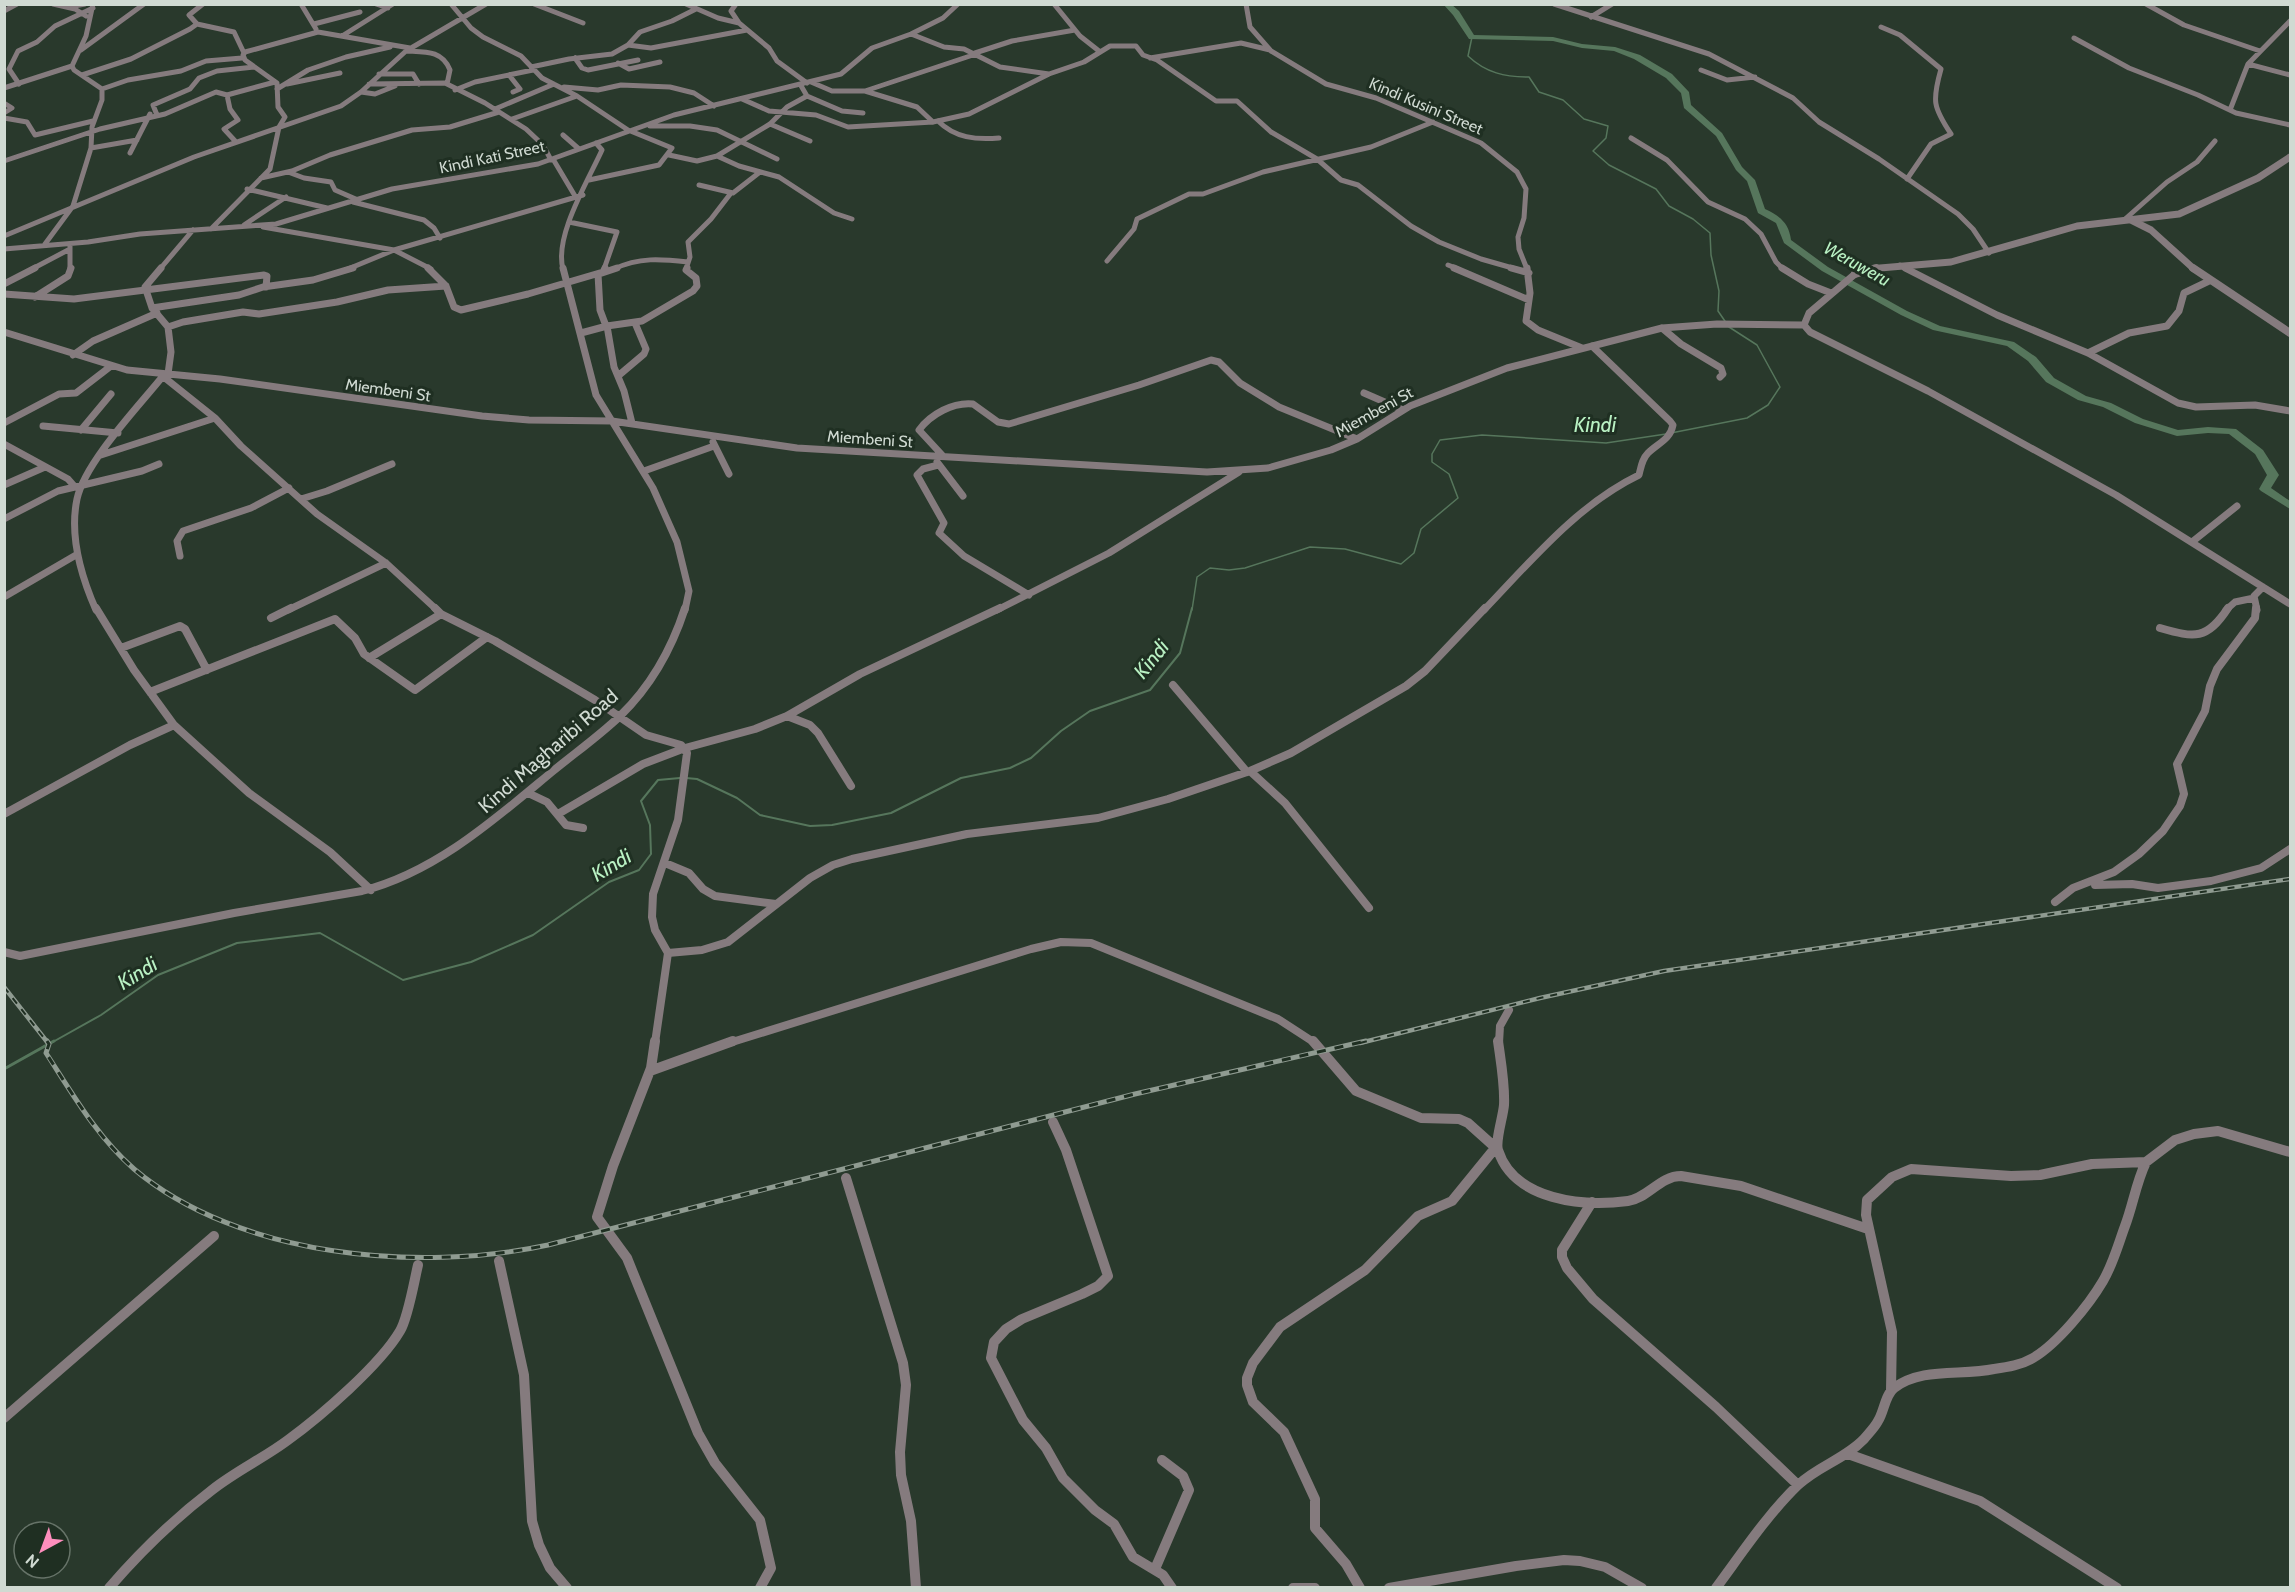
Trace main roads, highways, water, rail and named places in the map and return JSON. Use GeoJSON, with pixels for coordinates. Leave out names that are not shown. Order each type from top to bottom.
{"type":"FeatureCollection","features":[{"type":"Feature","properties":{"kind":"waterway","name":"Weruweru"},"geometry":{"type":"LineString","coordinates":[[1446,4],[1456,13],[1472,37],[1553,39],[1582,46],[1615,49],[1637,57],[1669,76],[1685,92],[1687,106],[1719,135],[1739,168],[1751,180],[1761,211],[1772,216],[1782,225],[1787,241],[1825,269],[1904,313],[1937,328],[2010,344],[2032,359],[2050,380],[2082,398],[2107,405],[2139,421],[2177,433],[2208,430],[2232,431],[2259,452],[2273,475],[2265,489],[2290,506]]}},
{"type":"Feature","properties":{"kind":"waterway","name":"Kindi"},"geometry":{"type":"LineString","coordinates":[[1472,37],[1468,56],[1475,62],[1504,75],[1529,77],[1539,92],[1563,100],[1584,119],[1608,126],[1606,138],[1593,151],[1609,165],[1656,189],[1669,206],[1693,219],[1710,233],[1711,255],[1719,291],[1718,311],[1729,327],[1757,345],[1780,387],[1768,405],[1747,418],[1671,433]]}},
{"type":"Feature","properties":{"kind":"waterway","name":"Kindi"},"geometry":{"type":"LineString","coordinates":[[1192,610],[1197,577],[1210,568],[1229,570],[1245,568],[1310,547],[1345,549],[1401,564],[1414,553],[1421,529],[1458,498],[1449,474],[1432,462],[1432,454],[1440,440],[1482,435],[1606,443],[1666,434]]}},
{"type":"Feature","properties":{"kind":"waterway","name":"Kindi"},"geometry":{"type":"LineString","coordinates":[[686,778],[697,779],[737,798],[760,815],[810,826],[832,825],[891,813],[961,778],[1010,768],[1031,758],[1061,731],[1090,711],[1150,690],[1180,653],[1192,608]]}},
{"type":"Feature","properties":{"kind":"waterway","name":"Kindi"},"geometry":{"type":"LineString","coordinates":[[51,1043],[101,1015],[158,975],[237,943],[320,933],[403,980],[471,962],[533,935],[609,882],[639,870],[651,854],[650,825],[641,801],[658,780],[680,778]]}},
{"type":"Feature","properties":{"kind":"waterway","name":"Kindi"},"geometry":{"type":"LineString","coordinates":[[4,1069],[54,1041]]}},
{"type":"Feature","properties":{"kind":"railway"},"geometry":{"type":"LineString","coordinates":[[1360,1043],[1540,998],[1664,971],[2290,879]]}},
{"type":"Feature","properties":{"kind":"railway"},"geometry":{"type":"LineString","coordinates":[[4,987],[48,1043]]}},
{"type":"Feature","properties":{"kind":"railway"},"geometry":{"type":"LineString","coordinates":[[47,1041],[49,1044],[46,1053],[108,1143],[134,1169],[176,1199],[224,1222],[277,1239],[332,1250],[388,1256],[444,1257],[497,1253],[548,1245],[1135,1094],[1366,1041]]}}]}
